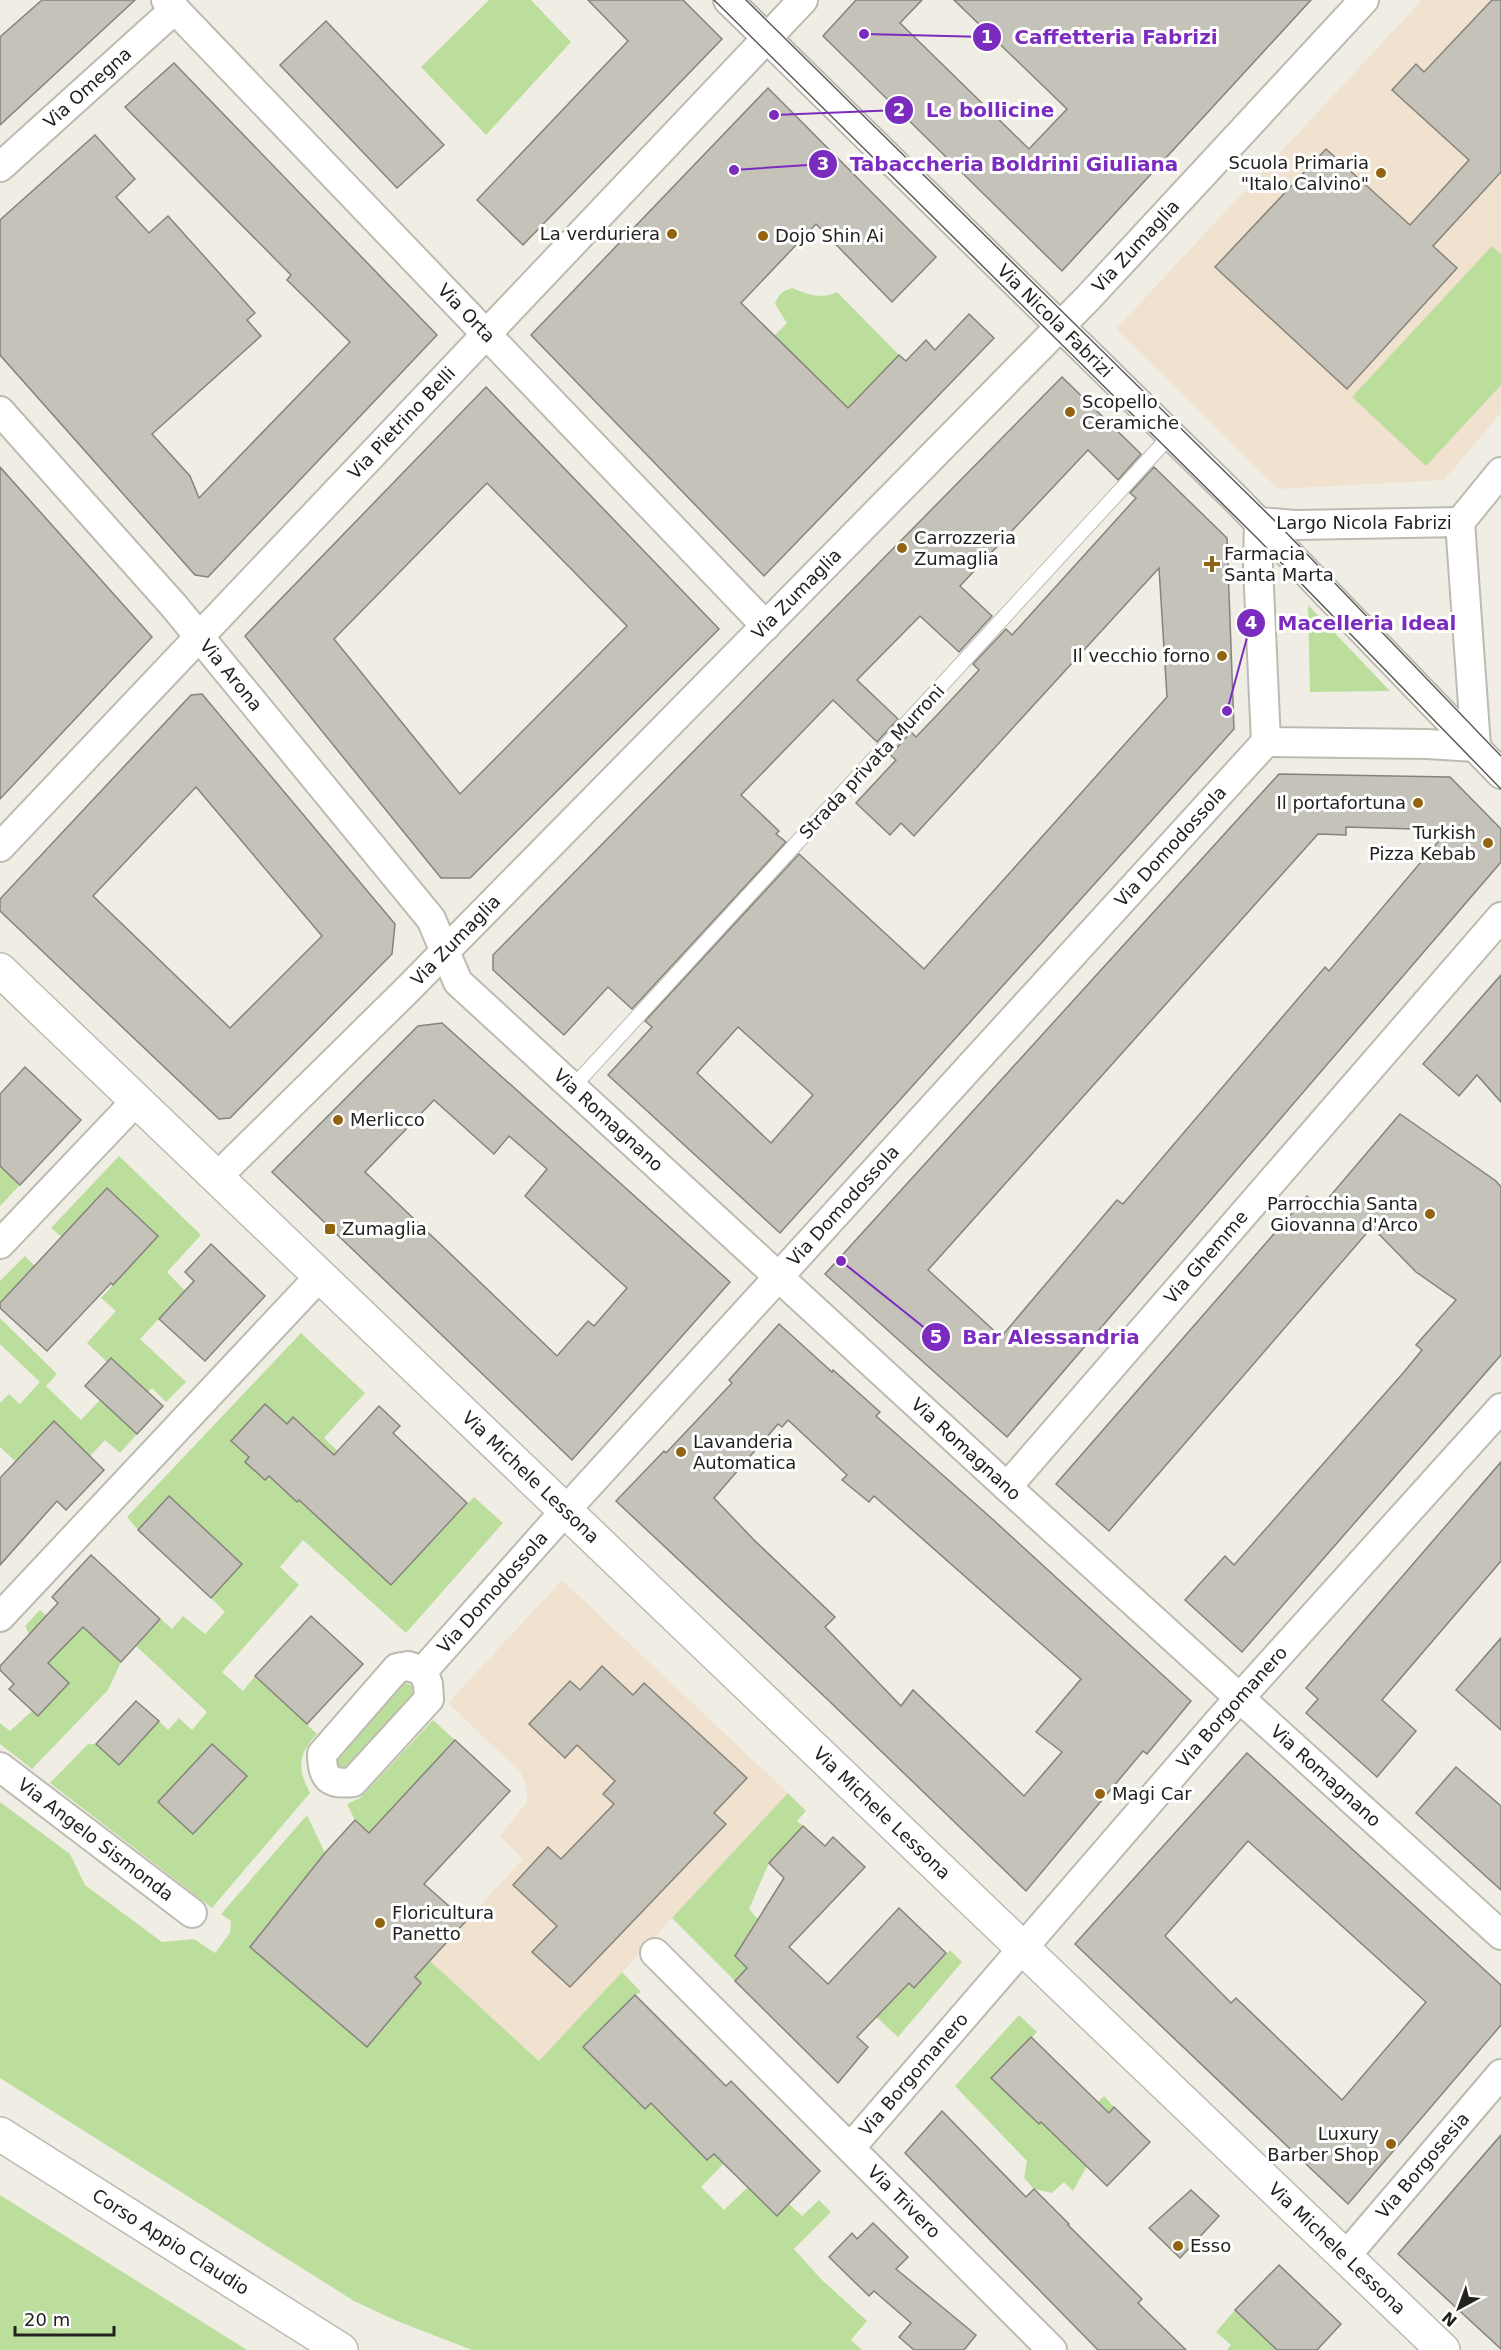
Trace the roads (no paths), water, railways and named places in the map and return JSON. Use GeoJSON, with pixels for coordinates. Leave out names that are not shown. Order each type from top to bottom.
{"type":"FeatureCollection","features":[{"type":"Feature","properties":{"kind":"street","name":"Via Nicola Fabrizi"},"geometry":{"type":"LineString","coordinates":[[728,0],[1259,522],[1501,774]]}},
{"type":"Feature","properties":{"kind":"street","name":"Via Pietrino Belli"},"geometry":{"type":"LineString","coordinates":[[0,847],[804,0]]}},
{"type":"Feature","properties":{"kind":"street","name":"Via Zumaglia"},"geometry":{"type":"LineString","coordinates":[[217,1177],[444,952],[1060,326],[1364,0]]}},
{"type":"Feature","properties":{"kind":"street","name":"Via Omegna"},"geometry":{"type":"LineString","coordinates":[[0,167],[170,4]]}},
{"type":"Feature","properties":{"kind":"street","name":"Via Orta"},"geometry":{"type":"LineString","coordinates":[[170,4],[766,626]]}},
{"type":"Feature","properties":{"kind":"street","name":"Via Arona"},"geometry":{"type":"LineString","coordinates":[[0,411],[199,636],[431,919],[444,952]]}},
{"type":"Feature","properties":{"kind":"street"},"geometry":{"type":"LineString","coordinates":[[1460,522],[1501,472]]}},
{"type":"Feature","properties":{"kind":"street","name":"Largo Nicola Fabrizi"},"geometry":{"type":"LineString","coordinates":[[1266,742],[1258,566],[1259,522],[1305,525],[1460,522],[1476,747]]}},
{"type":"Feature","properties":{"kind":"street"},"geometry":{"type":"LineString","coordinates":[[1266,742],[1427,744],[1476,747]]}},
{"type":"Feature","properties":{"kind":"street","name":"Via Domodossola"},"geometry":{"type":"LineString","coordinates":[[423,1671],[565,1510],[1266,742]]}},
{"type":"Feature","properties":{"kind":"street","name":"Via Ghemme"},"geometry":{"type":"LineString","coordinates":[[1007,1488],[1501,917]]}},
{"type":"Feature","properties":{"kind":"street","name":"Via Romagnano"},"geometry":{"type":"LineString","coordinates":[[444,952],[458,982],[1239,1700],[1501,1935]]}},
{"type":"Feature","properties":{"kind":"street","name":"Via Michele Lessona"},"geometry":{"type":"LineString","coordinates":[[0,970],[1443,2350]]}},
{"type":"Feature","properties":{"kind":"street"},"geometry":{"type":"LineString","coordinates":[[0,1244],[137,1100]]}},
{"type":"Feature","properties":{"kind":"street"},"geometry":{"type":"LineString","coordinates":[[0,1617],[319,1277]]}},
{"type":"Feature","properties":{"kind":"street","name":"Via Borgomanero"},"geometry":{"type":"LineString","coordinates":[[851,2147],[1239,1700],[1501,1408]]}},
{"type":"Feature","properties":{"kind":"street","name":"Via Angelo Sismonda"},"geometry":{"type":"LineString","coordinates":[[0,1767],[192,1913]]}},
{"type":"Feature","properties":{"kind":"street","name":"Via Trivero"},"geometry":{"type":"LineString","coordinates":[[655,1953],[1052,2350]]}},
{"type":"Feature","properties":{"kind":"street","name":"Via Borgosesia"},"geometry":{"type":"LineString","coordinates":[[1345,2258],[1501,2074]]}},
{"type":"Feature","properties":{"kind":"street","name":"Corso Appio Claudio"},"geometry":{"type":"LineString","coordinates":[[0,2134],[341,2350]]}},
{"type":"Feature","properties":{"kind":"lane","name":"Strada privata Murroni"},"geometry":{"type":"LineString","coordinates":[[572,1088],[1171,435]]}},
{"type":"Feature","properties":{"kind":"tram line"},"geometry":{"type":"LineString","coordinates":[[714,0],[1258,539],[1501,789]]}},
{"type":"Feature","properties":{"kind":"tram line"},"geometry":{"type":"LineString","coordinates":[[746,0],[1278,524],[1501,756]]}},
{"type":"Feature","properties":{"kind":"place","name":"Caffetteria Fabrizi"},"geometry":{"type":"Point","coordinates":[864,34]}},
{"type":"Feature","properties":{"kind":"place","name":"Le bollicine"},"geometry":{"type":"Point","coordinates":[774,115]}},
{"type":"Feature","properties":{"kind":"place","name":"Tabaccheria Boldrini Giuliana"},"geometry":{"type":"Point","coordinates":[734,170]}},
{"type":"Feature","properties":{"kind":"place","name":"Scuola Primaria \"Italo Calvino\""},"geometry":{"type":"Point","coordinates":[1381,173]}},
{"type":"Feature","properties":{"kind":"place","name":"La verduriera"},"geometry":{"type":"Point","coordinates":[672,234]}},
{"type":"Feature","properties":{"kind":"place","name":"Dojo Shin Ai"},"geometry":{"type":"Point","coordinates":[763,236]}},
{"type":"Feature","properties":{"kind":"place","name":"Scopello Ceramiche"},"geometry":{"type":"Point","coordinates":[1070,412]}},
{"type":"Feature","properties":{"kind":"place","name":"Carrozzeria Zumaglia"},"geometry":{"type":"Point","coordinates":[902,548]}},
{"type":"Feature","properties":{"kind":"place","name":"Farmacia Santa Marta"},"geometry":{"type":"Point","coordinates":[1212,564]}},
{"type":"Feature","properties":{"kind":"place","name":"Il vecchio forno"},"geometry":{"type":"Point","coordinates":[1222,656]}},
{"type":"Feature","properties":{"kind":"place","name":"Macelleria Ideal"},"geometry":{"type":"Point","coordinates":[1227,711]}},
{"type":"Feature","properties":{"kind":"place","name":"Il portafortuna"},"geometry":{"type":"Point","coordinates":[1418,803]}},
{"type":"Feature","properties":{"kind":"place","name":"Turkish Pizza Kebab"},"geometry":{"type":"Point","coordinates":[1488,843]}},
{"type":"Feature","properties":{"kind":"place","name":"Merlicco"},"geometry":{"type":"Point","coordinates":[338,1120]}},
{"type":"Feature","properties":{"kind":"place","name":"Parrocchia Santa Giovanna d'Arco"},"geometry":{"type":"Point","coordinates":[1430,1214]}},
{"type":"Feature","properties":{"kind":"place","name":"Zumaglia"},"geometry":{"type":"Point","coordinates":[330,1229]}},
{"type":"Feature","properties":{"kind":"place","name":"Bar Alessandria"},"geometry":{"type":"Point","coordinates":[841,1261]}},
{"type":"Feature","properties":{"kind":"place","name":"Lavanderia Automatica"},"geometry":{"type":"Point","coordinates":[681,1452]}},
{"type":"Feature","properties":{"kind":"place","name":"Magi Car"},"geometry":{"type":"Point","coordinates":[1100,1794]}},
{"type":"Feature","properties":{"kind":"place","name":"Floricultura Panetto"},"geometry":{"type":"Point","coordinates":[380,1923]}},
{"type":"Feature","properties":{"kind":"place","name":"Luxury Barber Shop"},"geometry":{"type":"Point","coordinates":[1391,2144]}},
{"type":"Feature","properties":{"kind":"place","name":"Esso"},"geometry":{"type":"Point","coordinates":[1178,2246]}}]}
